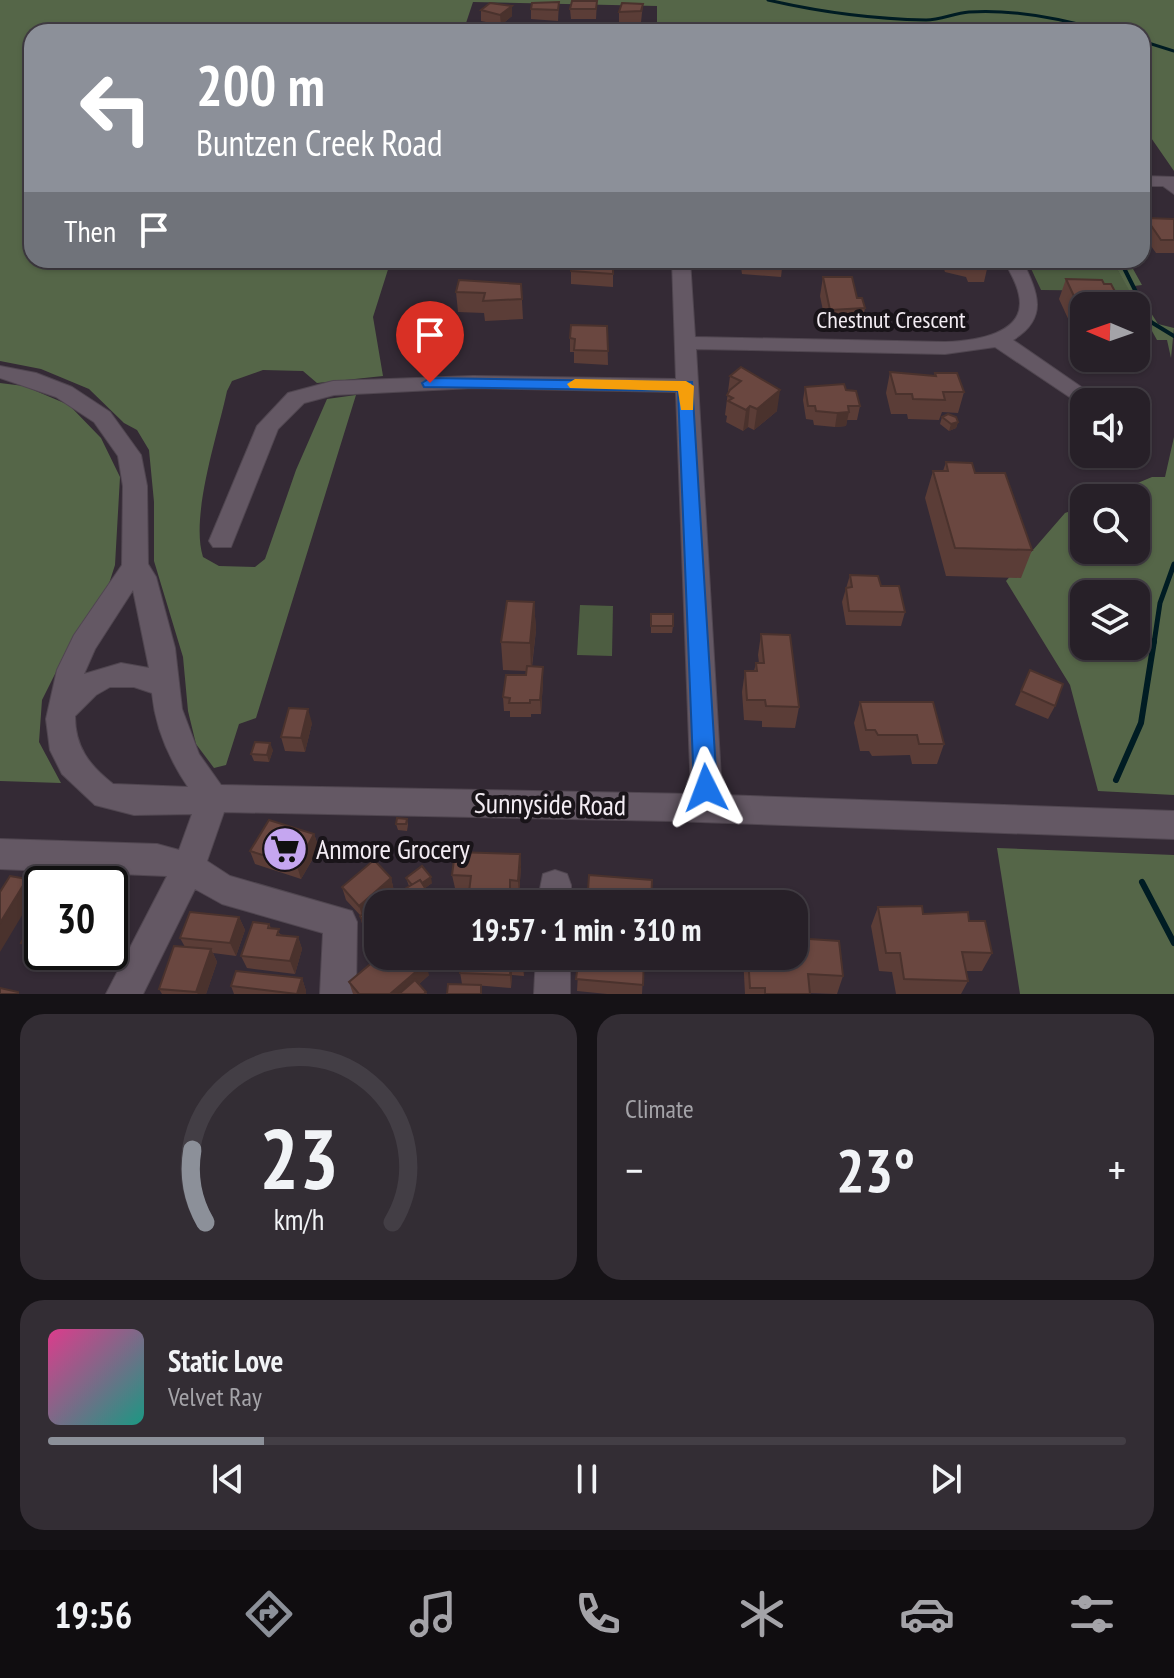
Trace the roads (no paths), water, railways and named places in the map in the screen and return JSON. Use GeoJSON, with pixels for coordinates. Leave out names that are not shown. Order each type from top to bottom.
{"type":"FeatureCollection","features":[{"type":"Feature","properties":{"kind":"street"},"geometry":{"type":"LineString","coordinates":[[1150,182],[1171,185]]}},
{"type":"Feature","properties":{"kind":"street"},"geometry":{"type":"LineString","coordinates":[[681,268],[707,808]]}},
{"type":"Feature","properties":{"kind":"street","name":"Chestnut Crescent"},"geometry":{"type":"LineString","coordinates":[[684,343],[963,348],[998,340],[1020,326],[1029,313],[1029,295],[1017,268]]}},
{"type":"Feature","properties":{"kind":"street"},"geometry":{"type":"LineString","coordinates":[[998,340],[1071,388]]}},
{"type":"Feature","properties":{"kind":"street"},"geometry":{"type":"LineString","coordinates":[[0,372],[28,378],[64,392],[102,417],[123,443],[133,467],[135,566],[78,653],[58,716]]}},
{"type":"Feature","properties":{"kind":"street"},"geometry":{"type":"LineString","coordinates":[[222,541],[268,426],[280,411],[305,394],[342,387],[473,382],[686,386]]}},
{"type":"Feature","properties":{"kind":"street"},"geometry":{"type":"LineString","coordinates":[[124,994],[189,867],[213,798],[186,760],[163,685],[161,648],[143,577],[135,566]]}},
{"type":"Feature","properties":{"kind":"street"},"geometry":{"type":"LineString","coordinates":[[58,716],[80,691],[99,677],[130,674],[163,685]]}},
{"type":"Feature","properties":{"kind":"street","name":"Sunnyside Road"},"geometry":{"type":"LineString","coordinates":[[58,716],[58,735],[67,755],[80,774],[106,797],[180,801],[213,798],[707,808],[1174,825]]}},
{"type":"Feature","properties":{"kind":"street"},"geometry":{"type":"LineString","coordinates":[[0,854],[157,859],[189,867],[222,889],[340,922],[338,994]]}},
{"type":"Feature","properties":{"kind":"street"},"geometry":{"type":"LineString","coordinates":[[552,994],[553,970]]}},
{"type":"Feature","properties":{"kind":"waterway"},"geometry":{"type":"LineString","coordinates":[[768,0],[846,14],[906,19],[932,20],[986,11],[1077,24]]}},
{"type":"Feature","properties":{"kind":"waterway"},"geometry":{"type":"LineString","coordinates":[[1150,44],[1174,51]]}},
{"type":"Feature","properties":{"kind":"waterway"},"geometry":{"type":"LineString","coordinates":[[1124,268],[1151,322],[1174,336]]}},
{"type":"Feature","properties":{"kind":"waterway"},"geometry":{"type":"LineString","coordinates":[[1154,643],[1160,603],[1174,564]]}},
{"type":"Feature","properties":{"kind":"waterway"},"geometry":{"type":"LineString","coordinates":[[1116,780],[1141,723],[1154,641]]}},
{"type":"Feature","properties":{"kind":"waterway"},"geometry":{"type":"LineString","coordinates":[[1142,882],[1174,943]]}},
{"type":"Feature","properties":{"kind":"place","name":"Anmore Grocery"},"geometry":{"type":"Point","coordinates":[285,849]}}]}
